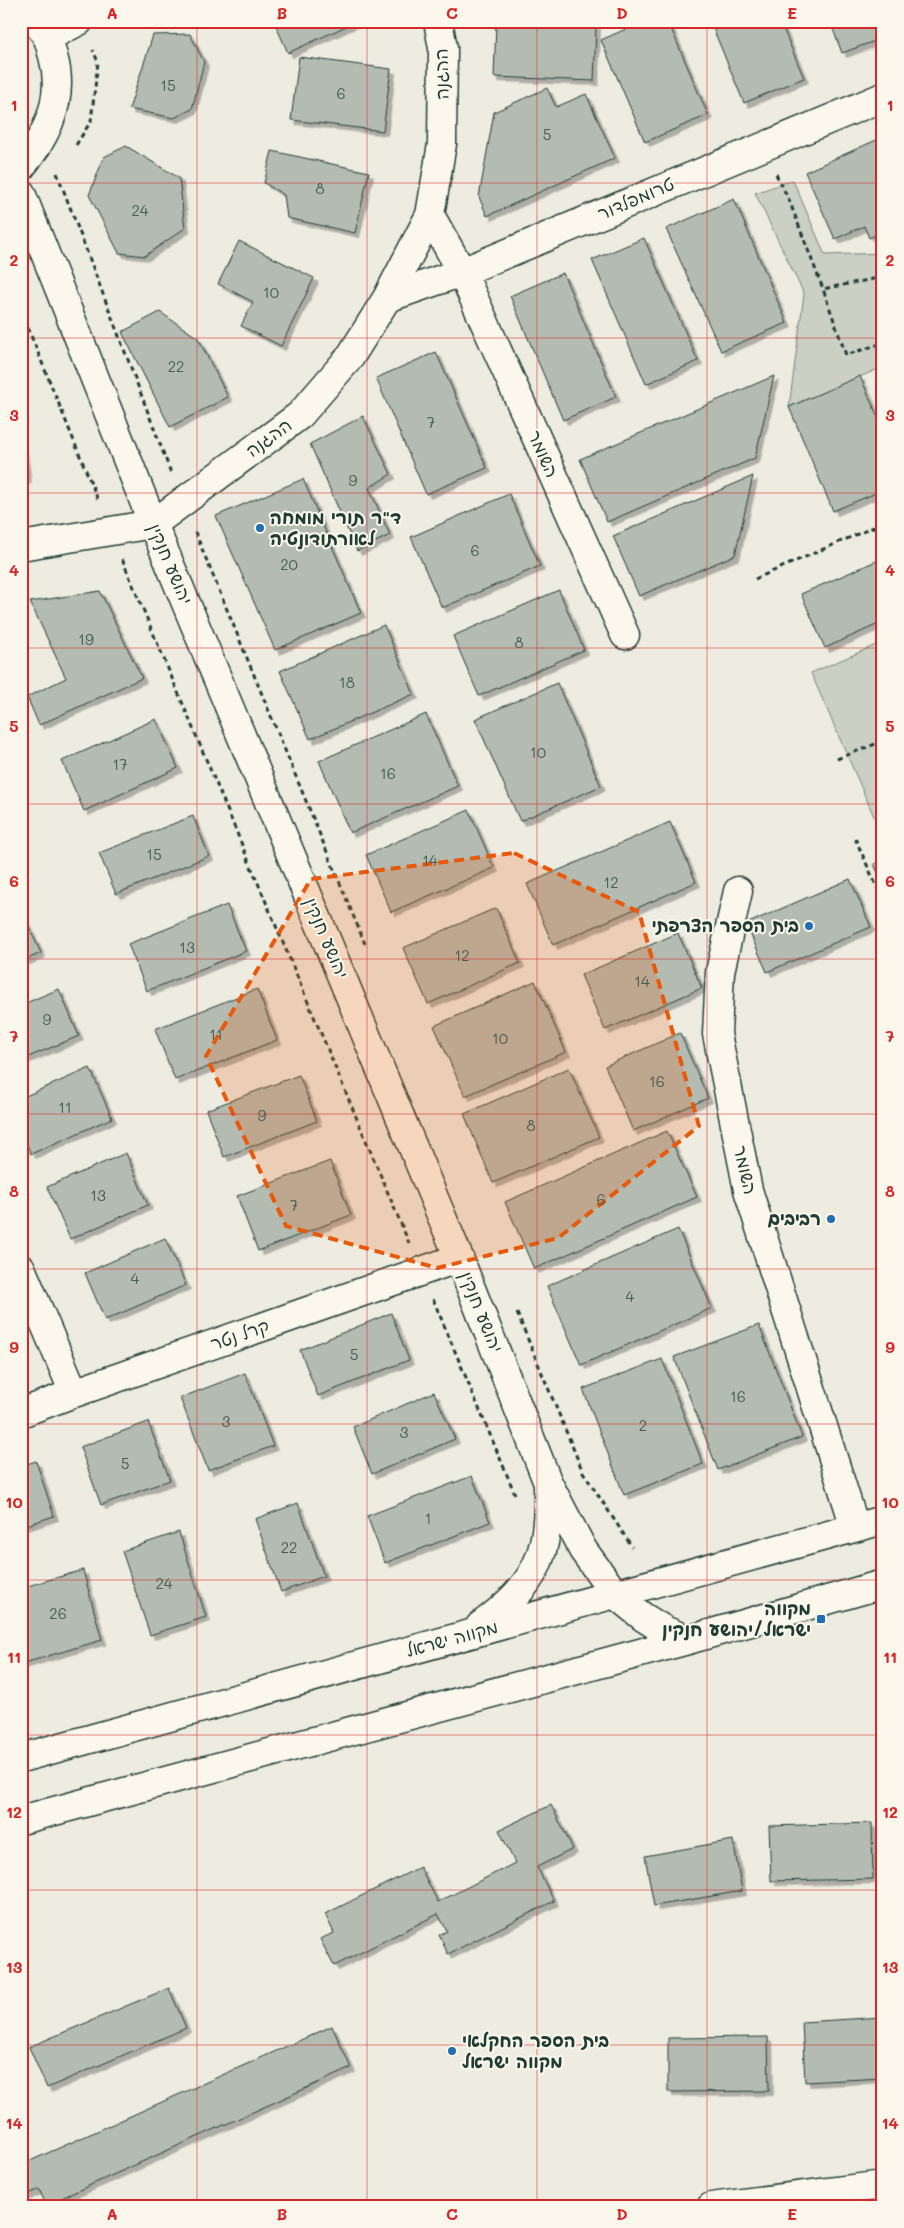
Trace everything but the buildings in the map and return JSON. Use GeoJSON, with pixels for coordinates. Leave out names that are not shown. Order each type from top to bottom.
{"type":"FeatureCollection","features":[{"type":"Feature","properties":{"kind":"street"},"geometry":{"type":"LineString","coordinates":[[21,167],[38,148],[51,119],[58,95],[57,67],[42,29],[79,21]]}},
{"type":"Feature","properties":{"kind":"street","name":"ההגנה"},"geometry":{"type":"LineString","coordinates":[[21,546],[153,524],[300,415],[350,357],[387,298],[430,215],[442,144],[443,48],[438,21]]}},
{"type":"Feature","properties":{"kind":"street","name":"טרומפלדור"},"geometry":{"type":"LineString","coordinates":[[387,298],[462,272],[883,97]]}},
{"type":"Feature","properties":{"kind":"street","name":"יהושע חנקין"},"geometry":{"type":"LineString","coordinates":[[21,193],[153,524],[459,1258],[548,1483],[583,1550],[616,1595],[643,1617],[664,1630],[688,1640]]}},
{"type":"Feature","properties":{"kind":"street"},"geometry":{"type":"LineString","coordinates":[[430,215],[462,272]]}},
{"type":"Feature","properties":{"kind":"street","name":"השומר"},"geometry":{"type":"LineString","coordinates":[[462,272],[625,635]]}},
{"type":"Feature","properties":{"kind":"street","name":"השומר"},"geometry":{"type":"LineString","coordinates":[[738,891],[720,972],[717,1034],[748,1190],[855,1527]]}},
{"type":"Feature","properties":{"kind":"street","name":"קרל נטר"},"geometry":{"type":"LineString","coordinates":[[21,1413],[459,1258]]}},
{"type":"Feature","properties":{"kind":"street"},"geometry":{"type":"LineString","coordinates":[[21,1268],[74,1393]]}},
{"type":"Feature","properties":{"kind":"street"},"geometry":{"type":"LineString","coordinates":[[469,1634],[503,1609],[522,1590],[537,1566],[546,1536],[548,1483]]}},
{"type":"Feature","properties":{"kind":"street","name":"מקווה ישראל"},"geometry":{"type":"LineString","coordinates":[[21,1758],[883,1520]]}},
{"type":"Feature","properties":{"kind":"street"},"geometry":{"type":"LineString","coordinates":[[21,1820],[688,1640],[883,1584]]}},
{"type":"Feature","properties":{"kind":"street"},"geometry":{"type":"LineString","coordinates":[[711,2207],[883,2185]]}},
{"type":"Feature","properties":{"kind":"path"},"geometry":{"type":"LineString","coordinates":[[764,145],[789,200],[846,355],[883,343]]}},
{"type":"Feature","properties":{"kind":"path"},"geometry":{"type":"LineString","coordinates":[[56,174],[182,502],[366,945]]}},
{"type":"Feature","properties":{"kind":"path"},"geometry":{"type":"LineString","coordinates":[[823,289],[883,277]]}},
{"type":"Feature","properties":{"kind":"path"},"geometry":{"type":"LineString","coordinates":[[21,311],[110,531],[516,1495]]}},
{"type":"Feature","properties":{"kind":"path"},"geometry":{"type":"LineString","coordinates":[[755,579],[883,523]]}},
{"type":"Feature","properties":{"kind":"path"},"geometry":{"type":"LineString","coordinates":[[836,759],[883,741]]}},
{"type":"Feature","properties":{"kind":"path"},"geometry":{"type":"LineString","coordinates":[[855,838],[883,901]]}},
{"type":"Feature","properties":{"kind":"path"},"geometry":{"type":"LineString","coordinates":[[514,1306],[583,1472],[632,1547]]}},
{"type":"Feature","properties":{"kind":"highlighted area"},"geometry":{"type":"Polygon","coordinates":[[[514,853],[639,912],[699,1126],[558,1238],[437,1268],[286,1226],[206,1056],[311,879],[514,853]]]}},
{"type":"Feature","properties":{"kind":"shaded area"},"geometry":{"type":"Polygon","coordinates":[[[793,180],[825,255],[883,253],[883,367],[789,407],[804,294],[755,193],[793,180]]]}},
{"type":"Feature","properties":{"kind":"shaded area"},"geometry":{"type":"Polygon","coordinates":[[[883,642],[883,837],[811,673],[883,642]]]}},
{"type":"Feature","properties":{"kind":"place","name":"ד\"ר תורי מומחה לאורתודונטיה"},"geometry":{"type":"Point","coordinates":[260,528]}},
{"type":"Feature","properties":{"kind":"place","name":"בית הספר הצרפתי"},"geometry":{"type":"Point","coordinates":[809,926]}},
{"type":"Feature","properties":{"kind":"place","name":"רביבים"},"geometry":{"type":"Point","coordinates":[831,1219]}},
{"type":"Feature","properties":{"kind":"place","name":"מקווה ישראל/יהושע חנקין"},"geometry":{"type":"Point","coordinates":[821,1619]}},
{"type":"Feature","properties":{"kind":"place","name":"בית הספר החקלאי מקווה ישראל"},"geometry":{"type":"Point","coordinates":[452,2051]}}]}
